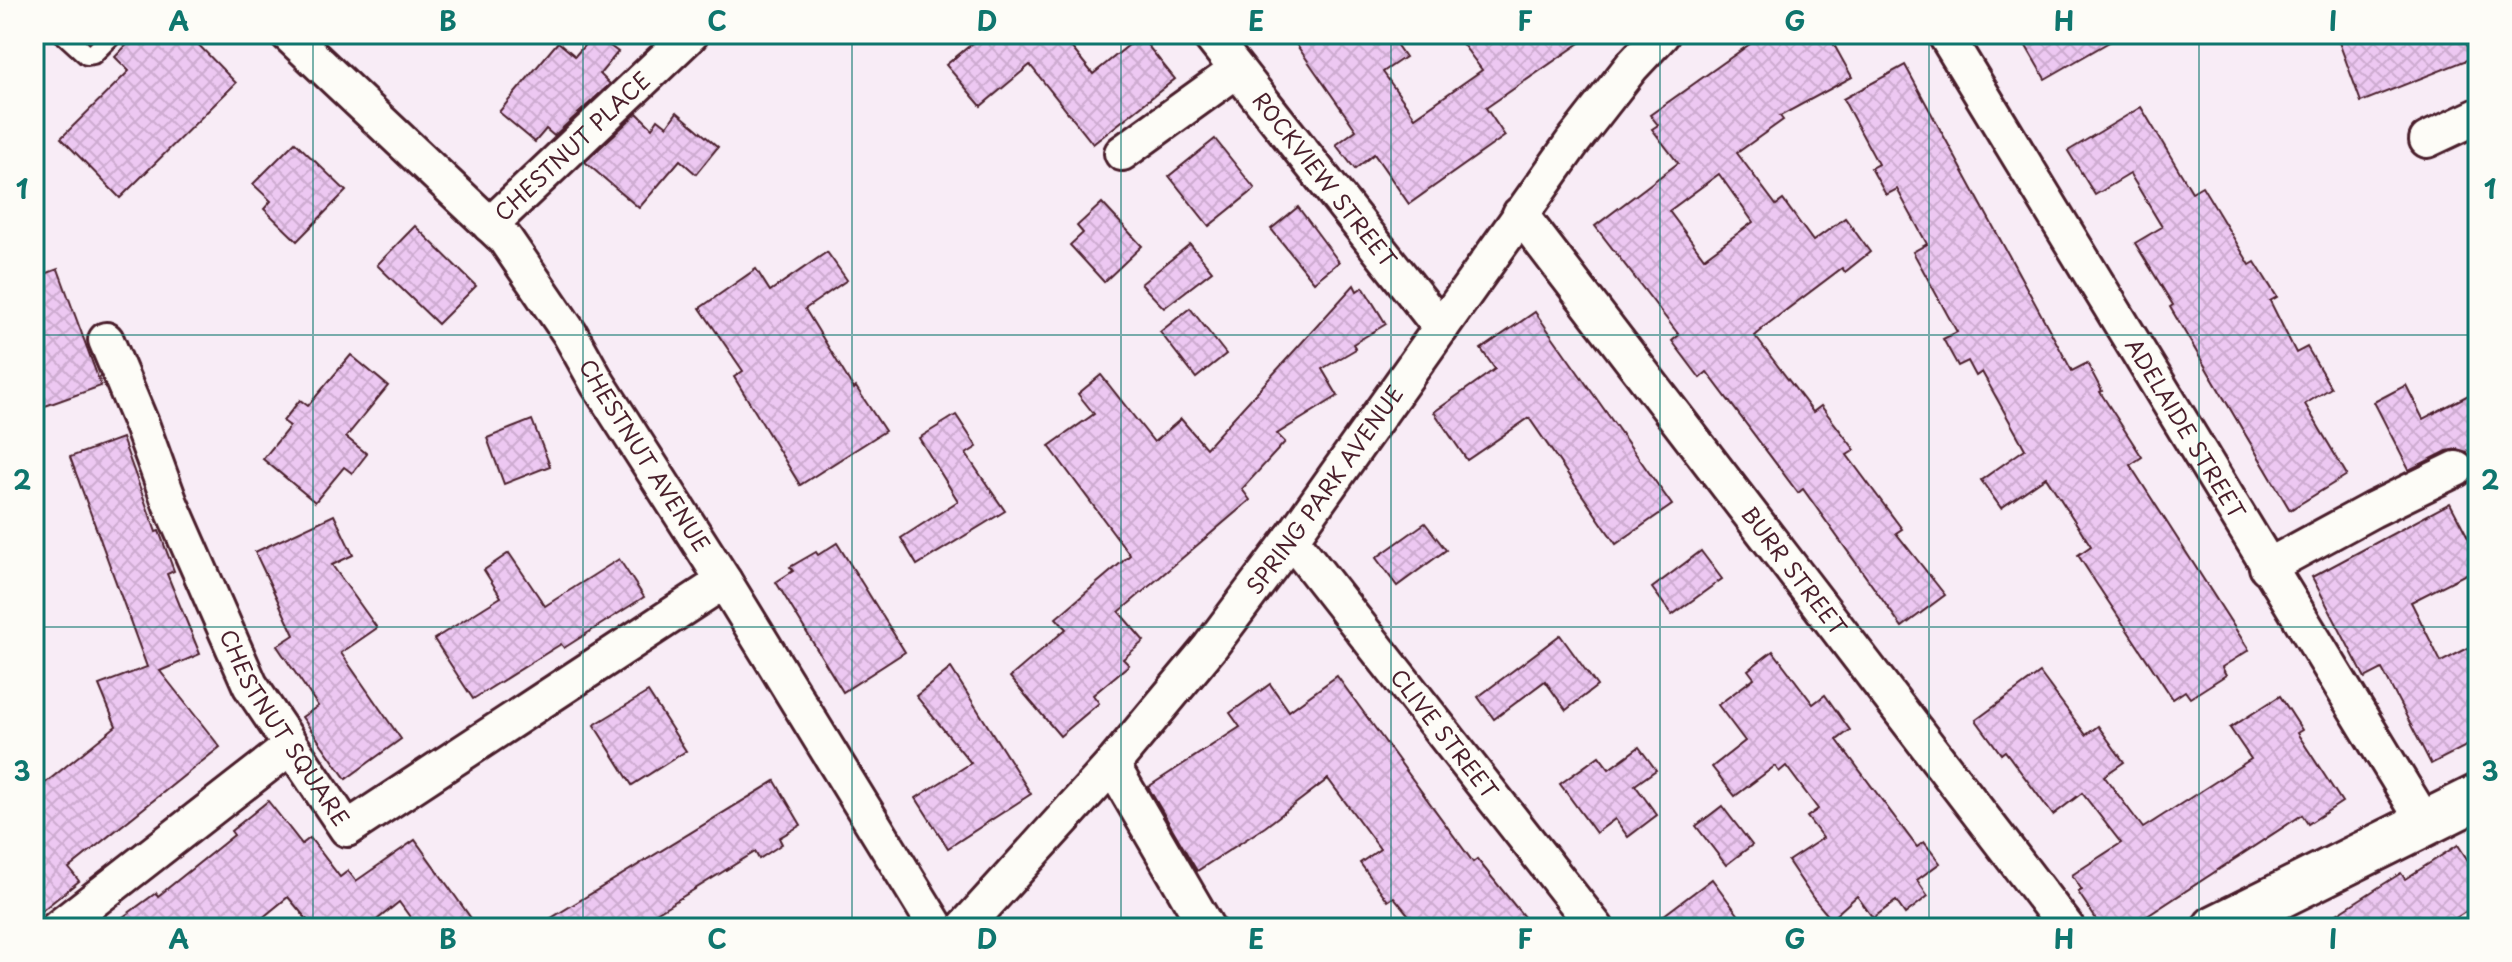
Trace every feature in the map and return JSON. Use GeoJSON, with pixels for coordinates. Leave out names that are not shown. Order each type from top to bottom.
{"type":"FeatureCollection","features":[{"type":"Feature","properties":{"kind":"street","name":"CHESTNUT AVENUE"},"geometry":{"type":"LineString","coordinates":[[288,34],[505,239],[570,334],[598,384],[724,581],[937,928]]}},
{"type":"Feature","properties":{"kind":"street","name":"CHESTNUT PLACE"},"geometry":{"type":"LineString","coordinates":[[490,225],[691,34]]}},
{"type":"Feature","properties":{"kind":"street","name":"ROCKVIEW STREET"},"geometry":{"type":"LineString","coordinates":[[1209,34],[1441,328]]}},
{"type":"Feature","properties":{"kind":"street","name":"ADELAIDE STREET"},"geometry":{"type":"LineString","coordinates":[[1945,34],[2425,823]]}},
{"type":"Feature","properties":{"kind":"street","name":"SPRING PARK AVENUE"},"geometry":{"type":"LineString","coordinates":[[964,928],[1112,765],[1210,647],[1291,539],[1520,214],[1606,97],[1658,36]]}},
{"type":"Feature","properties":{"kind":"street"},"geometry":{"type":"LineString","coordinates":[[1122,153],[1237,70]]}},
{"type":"Feature","properties":{"kind":"street"},"geometry":{"type":"LineString","coordinates":[[2427,140],[2478,116]]}},
{"type":"Feature","properties":{"kind":"street","name":"BURR STREET"},"geometry":{"type":"LineString","coordinates":[[1520,214],[2067,928]]}},
{"type":"Feature","properties":{"kind":"street","name":"CHESTNUT SQUARE"},"geometry":{"type":"LineString","coordinates":[[106,340],[170,503],[250,685],[347,829],[724,581]]}},
{"type":"Feature","properties":{"kind":"street"},"geometry":{"type":"LineString","coordinates":[[2267,567],[2456,469]]}},
{"type":"Feature","properties":{"kind":"street","name":"CLIVE STREET"},"geometry":{"type":"LineString","coordinates":[[1291,539],[1596,928]]}},
{"type":"Feature","properties":{"kind":"street"},"geometry":{"type":"LineString","coordinates":[[58,928],[290,747]]}},
{"type":"Feature","properties":{"kind":"street"},"geometry":{"type":"LineString","coordinates":[[1112,765],[1207,928]]}},
{"type":"Feature","properties":{"kind":"street"},"geometry":{"type":"LineString","coordinates":[[2215,928],[2478,797]]}},
{"type":"Feature","properties":{"kind":"lane"},"geometry":{"type":"LineString","coordinates":[[64,34],[87,55],[93,54],[113,34]]}},
{"type":"Feature","properties":{"kind":"building"},"geometry":{"type":"Polygon","coordinates":[[[137,34],[188,34],[236,83],[120,198],[61,138],[129,71],[115,57],[137,34]]]}},
{"type":"Feature","properties":{"kind":"building"},"geometry":{"type":"Polygon","coordinates":[[[594,34],[618,52],[600,74],[610,84],[554,136],[546,129],[535,142],[499,112],[558,42],[575,56],[594,34]]]}},
{"type":"Feature","properties":{"kind":"building"},"geometry":{"type":"Polygon","coordinates":[[[984,34],[1066,34],[1063,37],[1093,74],[1140,36],[1175,79],[1093,144],[1030,65],[981,106],[946,65],[984,34]]]}},
{"type":"Feature","properties":{"kind":"building"},"geometry":{"type":"Polygon","coordinates":[[[1289,34],[1389,34],[1405,57],[1383,72],[1415,117],[1482,70],[1455,34],[1593,34],[1486,108],[1505,136],[1409,204],[1374,154],[1355,169],[1336,145],[1356,130],[1289,34]]]}},
{"type":"Feature","properties":{"kind":"building"},"geometry":{"type":"Polygon","coordinates":[[[1764,34],[1828,34],[1852,77],[1780,116],[1783,120],[1737,153],[1776,205],[1783,200],[1813,241],[1845,218],[1870,252],[1845,272],[1842,268],[1755,336],[1813,412],[1821,406],[1855,450],[1847,455],[1902,529],[1896,533],[1945,595],[1902,627],[1803,489],[1798,493],[1707,372],[1700,378],[1672,341],[1679,335],[1595,226],[1678,163],[1652,129],[1658,125],[1650,115],[1764,34]],[[1719,174],[1669,211],[1704,258],[1753,222],[1719,174]]]}},
{"type":"Feature","properties":{"kind":"building"},"geometry":{"type":"Polygon","coordinates":[[[2019,34],[2123,34],[2045,79],[2019,34]]]}},
{"type":"Feature","properties":{"kind":"building"},"geometry":{"type":"Polygon","coordinates":[[[2336,34],[2463,34],[2472,58],[2361,102],[2336,34]]]}},
{"type":"Feature","properties":{"kind":"building"},"geometry":{"type":"Polygon","coordinates":[[[1905,65],[2072,371],[2087,363],[2100,392],[2142,457],[2130,465],[2249,650],[2222,667],[2226,675],[2190,698],[2185,691],[2173,699],[2096,583],[2078,555],[2091,546],[2046,477],[2001,508],[1981,480],[2025,449],[1982,372],[1976,376],[1968,361],[1958,366],[1943,339],[1957,332],[1913,252],[1927,244],[1897,189],[1886,195],[1871,168],[1878,164],[1843,99],[1905,65]]]}},
{"type":"Feature","properties":{"kind":"building"},"geometry":{"type":"Polygon","coordinates":[[[2141,107],[2192,192],[2202,186],[2250,265],[2255,262],[2277,297],[2270,301],[2296,353],[2307,347],[2331,388],[2305,404],[2347,475],[2290,510],[2135,243],[2162,227],[2130,174],[2095,195],[2068,151],[2141,107]]]}},
{"type":"Feature","properties":{"kind":"building"},"geometry":{"type":"Polygon","coordinates":[[[677,112],[718,147],[696,174],[680,160],[639,208],[585,162],[637,113],[652,128],[658,119],[667,126],[677,112]]]}},
{"type":"Feature","properties":{"kind":"building"},"geometry":{"type":"Polygon","coordinates":[[[1215,139],[1255,189],[1209,226],[1169,176],[1215,139]]]}},
{"type":"Feature","properties":{"kind":"building"},"geometry":{"type":"Polygon","coordinates":[[[295,142],[346,191],[297,241],[264,209],[271,201],[253,184],[295,142]]]}},
{"type":"Feature","properties":{"kind":"building"},"geometry":{"type":"Polygon","coordinates":[[[1102,203],[1142,246],[1104,282],[1070,245],[1083,233],[1077,226],[1102,203]]]}},
{"type":"Feature","properties":{"kind":"building"},"geometry":{"type":"Polygon","coordinates":[[[1298,207],[1339,262],[1314,282],[1271,229],[1298,207]]]}},
{"type":"Feature","properties":{"kind":"building"},"geometry":{"type":"Polygon","coordinates":[[[415,226],[476,286],[438,324],[377,265],[415,226]]]}},
{"type":"Feature","properties":{"kind":"building"},"geometry":{"type":"Polygon","coordinates":[[[1190,244],[1212,271],[1164,308],[1141,284],[1190,244]]]}},
{"type":"Feature","properties":{"kind":"building"},"geometry":{"type":"Polygon","coordinates":[[[827,252],[847,280],[805,309],[854,389],[856,387],[885,431],[800,485],[734,377],[743,371],[700,308],[756,269],[770,291],[827,252]]]}},
{"type":"Feature","properties":{"kind":"building"},"geometry":{"type":"Polygon","coordinates":[[[58,269],[101,386],[34,410],[34,278],[58,269]]]}},
{"type":"Feature","properties":{"kind":"building"},"geometry":{"type":"Polygon","coordinates":[[[1354,285],[1357,291],[1363,287],[1386,324],[1353,344],[1356,349],[1322,369],[1338,396],[1277,434],[1285,442],[1242,489],[1250,500],[1119,612],[1144,641],[1123,659],[1129,665],[1093,695],[1099,703],[1060,736],[1010,677],[1066,629],[1056,618],[1130,555],[1049,446],[1094,414],[1078,394],[1101,375],[1154,442],[1181,419],[1206,448],[1354,285]]]}},
{"type":"Feature","properties":{"kind":"building"},"geometry":{"type":"Polygon","coordinates":[[[1190,308],[1226,354],[1196,378],[1160,332],[1190,308]]]}},
{"type":"Feature","properties":{"kind":"building"},"geometry":{"type":"Polygon","coordinates":[[[1535,312],[1672,505],[1616,544],[1529,418],[1467,460],[1434,412],[1495,369],[1481,349],[1535,312]]]}},
{"type":"Feature","properties":{"kind":"building"},"geometry":{"type":"Polygon","coordinates":[[[351,355],[388,386],[346,437],[367,454],[352,473],[344,467],[315,502],[263,459],[290,426],[283,421],[300,400],[308,406],[351,355]]]}},
{"type":"Feature","properties":{"kind":"building"},"geometry":{"type":"Polygon","coordinates":[[[2406,385],[2423,419],[2478,390],[2478,446],[2467,452],[2457,449],[2447,451],[2409,470],[2374,402],[2406,385]]]}},
{"type":"Feature","properties":{"kind":"building"},"geometry":{"type":"Polygon","coordinates":[[[956,415],[977,447],[966,454],[1005,511],[917,565],[901,538],[958,501],[919,438],[956,415]]]}},
{"type":"Feature","properties":{"kind":"building"},"geometry":{"type":"Polygon","coordinates":[[[532,420],[550,466],[504,484],[487,438],[532,420]]]}},
{"type":"Feature","properties":{"kind":"building"},"geometry":{"type":"Polygon","coordinates":[[[122,438],[156,532],[159,531],[174,571],[167,574],[200,654],[160,671],[220,747],[69,868],[79,881],[34,917],[34,792],[116,726],[99,685],[147,667],[70,457],[122,438]]]}},
{"type":"Feature","properties":{"kind":"building"},"geometry":{"type":"Polygon","coordinates":[[[2450,503],[2478,556],[2478,568],[2411,602],[2441,662],[2478,643],[2478,740],[2431,764],[2382,669],[2365,678],[2312,577],[2450,503]]]}},
{"type":"Feature","properties":{"kind":"building"},"geometry":{"type":"Polygon","coordinates":[[[334,515],[353,555],[332,565],[377,628],[341,653],[401,739],[346,779],[302,717],[318,706],[277,646],[294,635],[255,552],[334,515]]]}},
{"type":"Feature","properties":{"kind":"building"},"geometry":{"type":"Polygon","coordinates":[[[1425,523],[1446,550],[1397,586],[1376,558],[1425,523]]]}},
{"type":"Feature","properties":{"kind":"building"},"geometry":{"type":"Polygon","coordinates":[[[837,543],[905,652],[843,692],[776,582],[793,571],[790,567],[837,543]]]}},
{"type":"Feature","properties":{"kind":"building"},"geometry":{"type":"Polygon","coordinates":[[[1701,551],[1722,579],[1672,615],[1652,588],[1701,551]]]}},
{"type":"Feature","properties":{"kind":"building"},"geometry":{"type":"Polygon","coordinates":[[[509,553],[545,606],[619,559],[644,597],[564,648],[561,644],[473,699],[434,639],[501,597],[484,570],[509,553]]]}},
{"type":"Feature","properties":{"kind":"building"},"geometry":{"type":"Polygon","coordinates":[[[1560,635],[1597,686],[1566,710],[1545,681],[1494,719],[1478,697],[1560,635]]]}},
{"type":"Feature","properties":{"kind":"building"},"geometry":{"type":"Polygon","coordinates":[[[1773,651],[1813,704],[1825,695],[1850,730],[1837,740],[1917,847],[1924,842],[1940,863],[1917,880],[1928,896],[1905,914],[1896,901],[1873,918],[1857,896],[1831,919],[1788,861],[1823,838],[1807,817],[1818,809],[1786,766],[1779,772],[1775,766],[1735,796],[1712,767],[1745,741],[1718,705],[1754,678],[1748,670],[1773,651]]]}},
{"type":"Feature","properties":{"kind":"building"},"geometry":{"type":"Polygon","coordinates":[[[951,668],[1031,794],[948,848],[916,798],[971,763],[916,696],[951,668]]]}},
{"type":"Feature","properties":{"kind":"building"},"geometry":{"type":"Polygon","coordinates":[[[2040,673],[2086,735],[2098,726],[2124,762],[2104,776],[2143,828],[2251,759],[2230,728],[2280,696],[2302,730],[2297,733],[2342,802],[2308,824],[2302,815],[2129,928],[2102,928],[2078,892],[2082,890],[2072,875],[2121,843],[2082,793],[2053,815],[2005,751],[2001,754],[1976,720],[2040,673]]]}},
{"type":"Feature","properties":{"kind":"building"},"geometry":{"type":"Polygon","coordinates":[[[1337,676],[1473,862],[1477,859],[1533,928],[1419,928],[1394,897],[1388,901],[1360,863],[1380,849],[1328,779],[1265,827],[1197,871],[1148,787],[1240,727],[1230,713],[1270,684],[1289,711],[1337,676]]]}},
{"type":"Feature","properties":{"kind":"building"},"geometry":{"type":"Polygon","coordinates":[[[648,692],[686,751],[632,785],[594,725],[648,692]]]}},
{"type":"Feature","properties":{"kind":"building"},"geometry":{"type":"Polygon","coordinates":[[[1639,747],[1656,770],[1635,785],[1657,815],[1628,837],[1615,819],[1596,833],[1560,784],[1599,756],[1609,769],[1639,747]]]}},
{"type":"Feature","properties":{"kind":"building"},"geometry":{"type":"Polygon","coordinates":[[[775,781],[801,825],[779,838],[782,844],[759,859],[755,852],[632,928],[535,928],[775,781]]]}},
{"type":"Feature","properties":{"kind":"building"},"geometry":{"type":"Polygon","coordinates":[[[268,801],[302,844],[310,838],[340,877],[348,871],[356,881],[415,840],[478,928],[418,928],[399,902],[367,928],[314,928],[288,897],[250,928],[108,928],[156,893],[158,896],[234,835],[231,831],[268,801]]]}},
{"type":"Feature","properties":{"kind":"building"},"geometry":{"type":"Polygon","coordinates":[[[1722,806],[1752,845],[1726,865],[1696,826],[1722,806]]]}},
{"type":"Feature","properties":{"kind":"building"},"geometry":{"type":"Polygon","coordinates":[[[2458,845],[2478,876],[2478,904],[2440,928],[2315,928],[2401,873],[2405,879],[2458,845]]]}},
{"type":"Feature","properties":{"kind":"building"},"geometry":{"type":"Polygon","coordinates":[[[1712,879],[1748,928],[1647,928],[1712,879]]]}}]}
